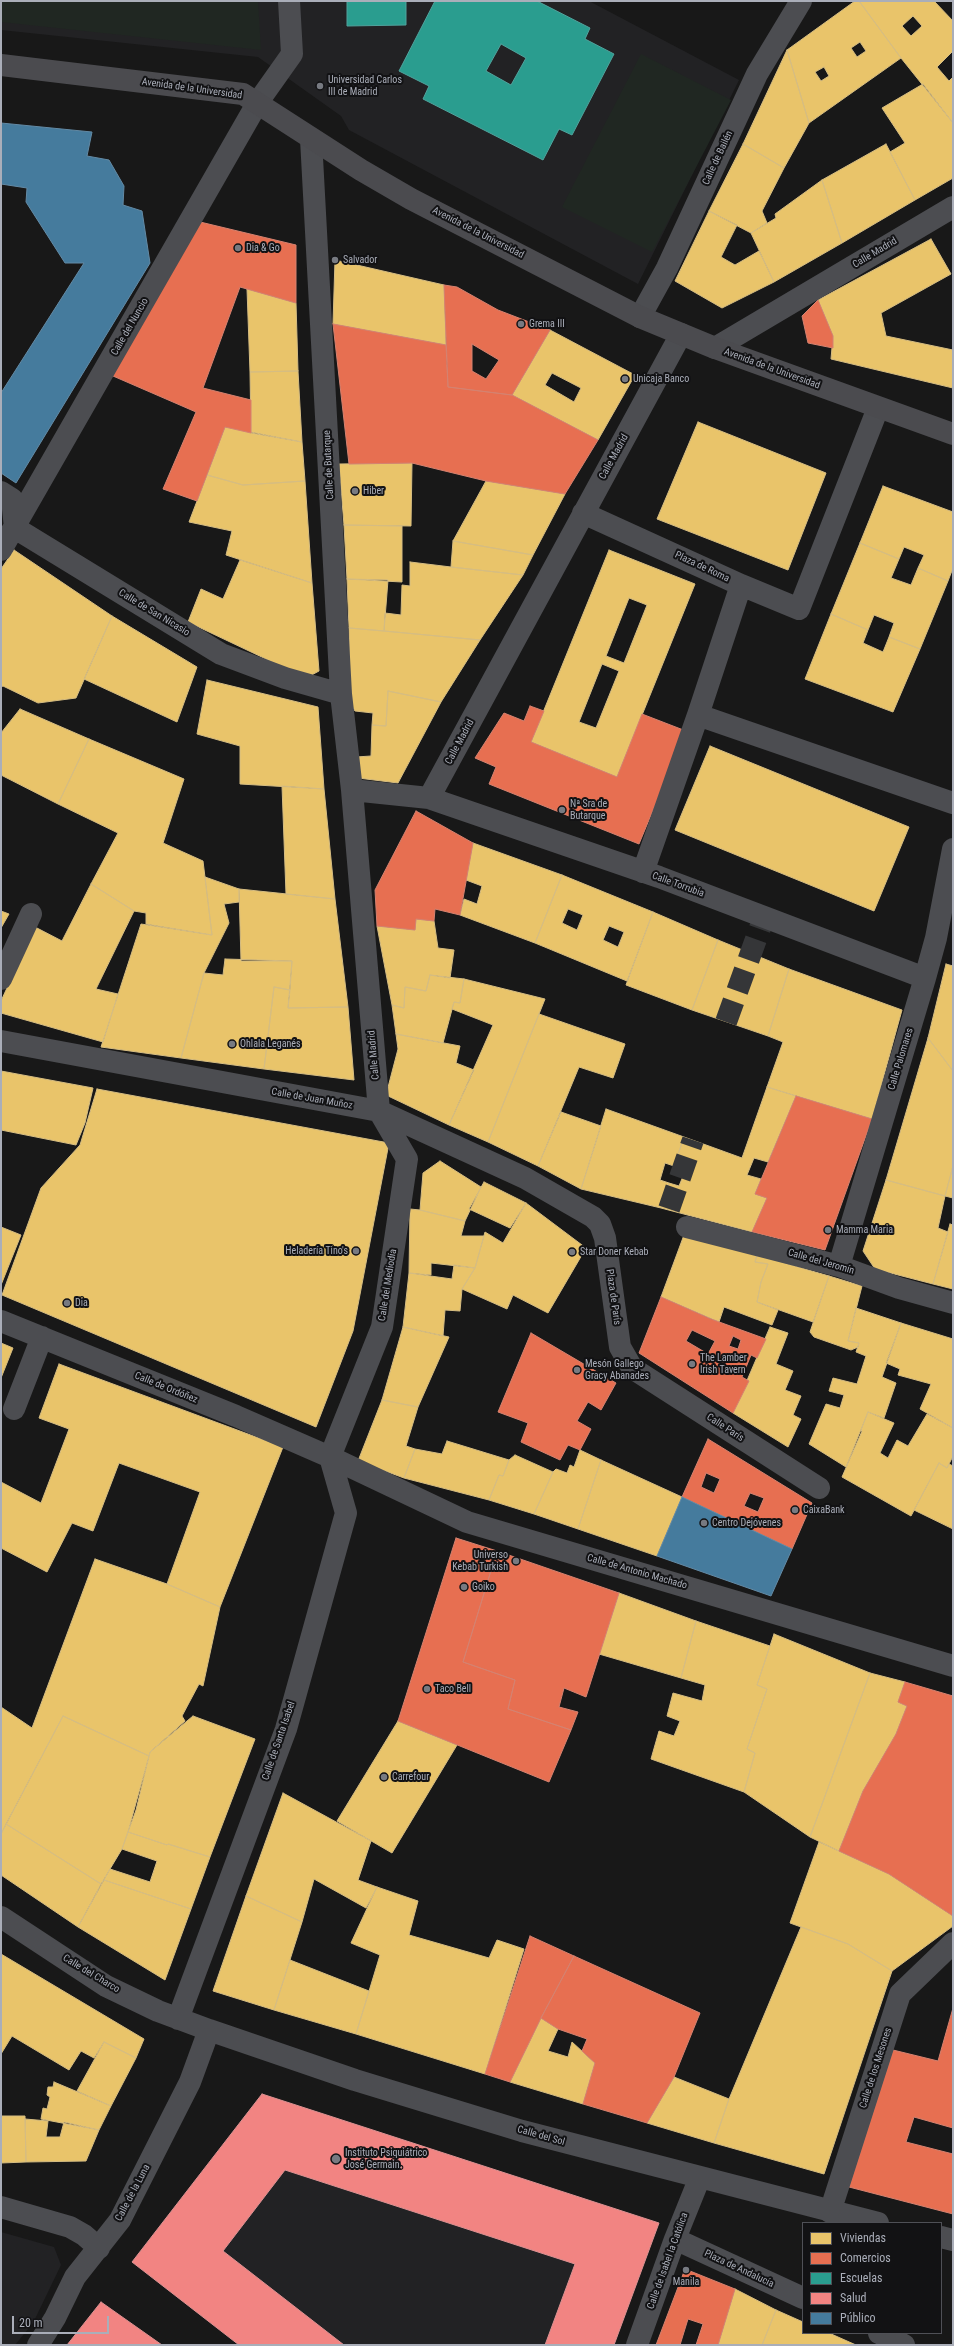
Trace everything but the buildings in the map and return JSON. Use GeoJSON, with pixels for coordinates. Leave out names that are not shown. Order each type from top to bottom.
{"type":"FeatureCollection","features":[{"type":"Feature","properties":{"kind":"main road","name":"Avenida de la Universidad"},"geometry":{"type":"LineString","coordinates":[[1,65],[243,94],[258,102],[311,139],[411,199],[640,317],[715,348],[953,434]]}},
{"type":"Feature","properties":{"kind":"street","name":"Calle del Nuncio"},"geometry":{"type":"LineString","coordinates":[[1,550],[258,102],[292,54],[288,1]]}},
{"type":"Feature","properties":{"kind":"street","name":"Calle de Bailén"},"geometry":{"type":"LineString","coordinates":[[640,317],[667,268],[757,74],[801,1]]}},
{"type":"Feature","properties":{"kind":"street","name":"Calle de Butarque"},"geometry":{"type":"LineString","coordinates":[[311,139],[341,694],[352,790]]}},
{"type":"Feature","properties":{"kind":"street","name":"Calle Madrid"},"geometry":{"type":"LineString","coordinates":[[715,348],[953,207]]}},
{"type":"Feature","properties":{"kind":"street","name":"Calle Madrid"},"geometry":{"type":"LineString","coordinates":[[429,798],[681,334]]}},
{"type":"Feature","properties":{"kind":"street"},"geometry":{"type":"LineString","coordinates":[[741,585],[799,608],[878,408]]}},
{"type":"Feature","properties":{"kind":"street"},"geometry":{"type":"LineString","coordinates":[[1,492],[12,499],[15,528]]}},
{"type":"Feature","properties":{"kind":"street","name":"Plaza de Roma"},"geometry":{"type":"LineString","coordinates":[[583,513],[741,585],[698,715],[643,872]]}},
{"type":"Feature","properties":{"kind":"street","name":"Calle de San Nicasio"},"geometry":{"type":"LineString","coordinates":[[15,528],[221,654],[285,678],[341,694]]}},
{"type":"Feature","properties":{"kind":"street"},"geometry":{"type":"LineString","coordinates":[[698,715],[953,803]]}},
{"type":"Feature","properties":{"kind":"street"},"geometry":{"type":"LineString","coordinates":[[352,790],[429,798]]}},
{"type":"Feature","properties":{"kind":"street","name":"Calle Madrid"},"geometry":{"type":"LineString","coordinates":[[352,790],[379,1111]]}},
{"type":"Feature","properties":{"kind":"street","name":"Calle Torrubia"},"geometry":{"type":"LineString","coordinates":[[429,798],[643,872],[925,978]]}},
{"type":"Feature","properties":{"kind":"street","name":"Calle Palomares"},"geometry":{"type":"LineString","coordinates":[[838,1266],[925,978],[944,940],[953,849]]}},
{"type":"Feature","properties":{"kind":"street"},"geometry":{"type":"LineString","coordinates":[[1,979],[31,914]]}},
{"type":"Feature","properties":{"kind":"street","name":"Calle de Juan Muñoz"},"geometry":{"type":"LineString","coordinates":[[1,1041],[379,1111],[525,1178],[593,1217],[600,1224]]}},
{"type":"Feature","properties":{"kind":"street","name":"Calle del Mediodía"},"geometry":{"type":"LineString","coordinates":[[330,1457],[382,1327],[407,1159],[379,1111]]}},
{"type":"Feature","properties":{"kind":"street","name":"Plaza de París"},"geometry":{"type":"LineString","coordinates":[[600,1224],[605,1238],[620,1347],[632,1368]]}},
{"type":"Feature","properties":{"kind":"street","name":"Calle del Jeromín"},"geometry":{"type":"LineString","coordinates":[[687,1227],[838,1266],[899,1288],[953,1303]]}},
{"type":"Feature","properties":{"kind":"street","name":"Calle de Ordóñez"},"geometry":{"type":"LineString","coordinates":[[1,1321],[330,1457]]}},
{"type":"Feature","properties":{"kind":"street"},"geometry":{"type":"LineString","coordinates":[[14,1409],[42,1337]]}},
{"type":"Feature","properties":{"kind":"street","name":"Calle París"},"geometry":{"type":"LineString","coordinates":[[632,1368],[819,1488]]}},
{"type":"Feature","properties":{"kind":"street","name":"Calle de Antonio Machado"},"geometry":{"type":"LineString","coordinates":[[330,1457],[467,1522],[953,1666]]}},
{"type":"Feature","properties":{"kind":"street","name":"Calle de Santa Isabel"},"geometry":{"type":"LineString","coordinates":[[178,2019],[286,1729],[346,1513],[330,1457]]}},
{"type":"Feature","properties":{"kind":"street","name":"Calle del Charco"},"geometry":{"type":"LineString","coordinates":[[1,1917],[106,1986],[178,2019],[209,2030]]}},
{"type":"Feature","properties":{"kind":"street","name":"Calle de los Mesones"},"geometry":{"type":"LineString","coordinates":[[830,2212],[900,1994],[953,1943]]}},
{"type":"Feature","properties":{"kind":"street","name":"Calle del Sol"},"geometry":{"type":"LineString","coordinates":[[209,2030],[355,2080],[522,2131],[700,2176],[830,2212],[874,2222]]}},
{"type":"Feature","properties":{"kind":"street","name":"Calle de la Luna"},"geometry":{"type":"LineString","coordinates":[[38,2345],[56,2318],[75,2277],[120,2220],[190,2082],[209,2030]]}},
{"type":"Feature","properties":{"kind":"street","name":"Calle de Isabel la Católica"},"geometry":{"type":"LineString","coordinates":[[638,2345],[675,2239],[700,2176]]}},
{"type":"Feature","properties":{"kind":"street"},"geometry":{"type":"LineString","coordinates":[[1,2207],[70,2227],[84,2235],[99,2248]]}},
{"type":"Feature","properties":{"kind":"street"},"geometry":{"type":"LineString","coordinates":[[942,2238],[953,2240]]}},
{"type":"Feature","properties":{"kind":"street","name":"Plaza de Andalucía"},"geometry":{"type":"LineString","coordinates":[[675,2239],[802,2298]]}},
{"type":"Feature","properties":{"kind":"street"},"geometry":{"type":"LineString","coordinates":[[881,2334],[904,2345]]}},
{"type":"Feature","properties":{"kind":"shaded area"},"geometry":{"type":"Polygon","coordinates":[[[1,1],[589,1],[739,80],[638,284],[349,130],[341,116],[258,57],[1,30],[1,1]]]}},
{"type":"Feature","properties":{"kind":"shaded area"},"geometry":{"type":"Polygon","coordinates":[[[1,1],[258,1],[261,50],[1,22],[1,1]]]}},
{"type":"Feature","properties":{"kind":"shaded area"},"geometry":{"type":"Polygon","coordinates":[[[641,54],[731,100],[652,252],[562,207],[641,54]]]}},
{"type":"Feature","properties":{"kind":"shaded area","name":"Instituto Psiquiátrico José Germain."},"geometry":{"type":"Polygon","coordinates":[[[262,2094],[659,2223],[614,2345],[239,2345],[132,2262],[262,2094]]]}},
{"type":"Feature","properties":{"kind":"shaded area"},"geometry":{"type":"Polygon","coordinates":[[[1,2232],[54,2247],[61,2265],[33,2323],[15,2345],[1,2345],[1,2232]]]}},
{"type":"Feature","properties":{"kind":"tunnel"},"geometry":{"type":"LineString","coordinates":[[726,1022],[764,917]]}},
{"type":"Feature","properties":{"kind":"tunnel"},"geometry":{"type":"LineString","coordinates":[[669,1209],[693,1140]]}},
{"type":"Feature","properties":{"kind":"place","name":"Universidad Carlos III de Madrid"},"geometry":{"type":"Point","coordinates":[320,86]}},
{"type":"Feature","properties":{"kind":"place","name":"Dia & Go"},"geometry":{"type":"Point","coordinates":[238,248]}},
{"type":"Feature","properties":{"kind":"place","name":"Salvador"},"geometry":{"type":"Point","coordinates":[335,260]}},
{"type":"Feature","properties":{"kind":"place","name":"Grema III"},"geometry":{"type":"Point","coordinates":[521,324]}},
{"type":"Feature","properties":{"kind":"place","name":"Unicaja Banco"},"geometry":{"type":"Point","coordinates":[625,379]}},
{"type":"Feature","properties":{"kind":"place","name":"Hiber"},"geometry":{"type":"Point","coordinates":[355,491]}},
{"type":"Feature","properties":{"kind":"place","name":"Nª Sra de Butarque"},"geometry":{"type":"Point","coordinates":[562,810]}},
{"type":"Feature","properties":{"kind":"place","name":"Ohlala Leganés"},"geometry":{"type":"Point","coordinates":[232,1044]}},
{"type":"Feature","properties":{"kind":"place","name":"Mamma Maria"},"geometry":{"type":"Point","coordinates":[828,1230]}},
{"type":"Feature","properties":{"kind":"place","name":"Heladería Tino's"},"geometry":{"type":"Point","coordinates":[356,1251]}},
{"type":"Feature","properties":{"kind":"place","name":"Star Doner Kebab"},"geometry":{"type":"Point","coordinates":[572,1252]}},
{"type":"Feature","properties":{"kind":"place","name":"Dia"},"geometry":{"type":"Point","coordinates":[67,1303]}},
{"type":"Feature","properties":{"kind":"place","name":"The Lamber Irish Tavern"},"geometry":{"type":"Point","coordinates":[692,1364]}},
{"type":"Feature","properties":{"kind":"place","name":"Mesón Gallego Gracy Abanades"},"geometry":{"type":"Point","coordinates":[577,1370]}},
{"type":"Feature","properties":{"kind":"place","name":"CaixaBank"},"geometry":{"type":"Point","coordinates":[795,1510]}},
{"type":"Feature","properties":{"kind":"place","name":"Centro Dejóvenes"},"geometry":{"type":"Point","coordinates":[704,1523]}},
{"type":"Feature","properties":{"kind":"place","name":"Universo Kebab Turkish"},"geometry":{"type":"Point","coordinates":[516,1561]}},
{"type":"Feature","properties":{"kind":"place","name":"Goiko"},"geometry":{"type":"Point","coordinates":[464,1587]}},
{"type":"Feature","properties":{"kind":"place","name":"Taco Bell"},"geometry":{"type":"Point","coordinates":[427,1689]}},
{"type":"Feature","properties":{"kind":"place","name":"Carrefour"},"geometry":{"type":"Point","coordinates":[384,1777]}},
{"type":"Feature","properties":{"kind":"place","name":"Instituto Psiquiátrico José Germain."},"geometry":{"type":"Point","coordinates":[336,2159]}},
{"type":"Feature","properties":{"kind":"place","name":"Manila"},"geometry":{"type":"Point","coordinates":[686,2270]}}]}
